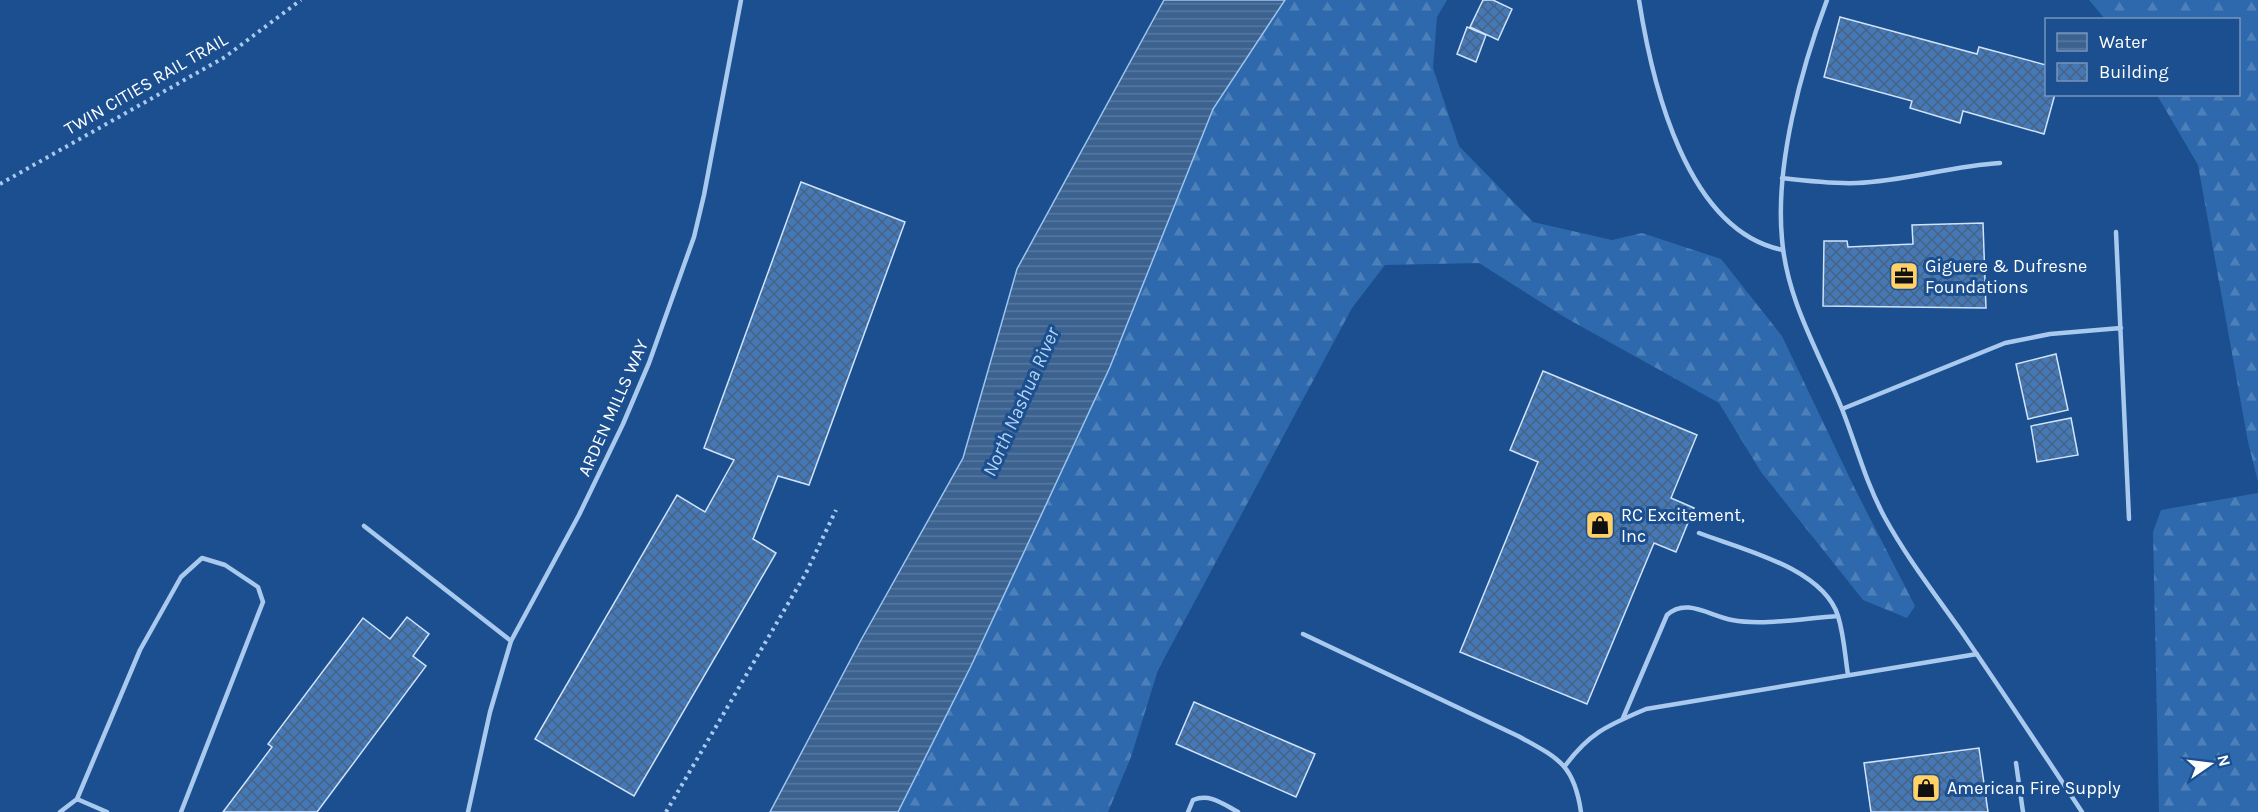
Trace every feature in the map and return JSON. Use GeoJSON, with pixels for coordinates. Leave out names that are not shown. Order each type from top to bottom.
{"type":"FeatureCollection","features":[{"type":"Feature","properties":{"kind":"lane","name":"ARDEN MILLS WAY"},"geometry":{"type":"LineString","coordinates":[[468,811],[490,712],[511,641],[584,505],[623,424],[657,342],[694,237],[741,0]]}},
{"type":"Feature","properties":{"kind":"lane"},"geometry":{"type":"LineString","coordinates":[[1639,0],[1655,78],[1667,119],[1702,190],[1735,228],[1766,247],[1783,250]]}},
{"type":"Feature","properties":{"kind":"lane"},"geometry":{"type":"LineString","coordinates":[[1827,0],[1811,43],[1782,178],[1780,201],[1786,270],[1805,329],[1842,409],[1866,480],[1886,519],[1908,557],[1977,654],[2082,812]]}},
{"type":"Feature","properties":{"kind":"lane"},"geometry":{"type":"LineString","coordinates":[[1782,178],[1857,183],[1967,165],[2000,163]]}},
{"type":"Feature","properties":{"kind":"lane"},"geometry":{"type":"LineString","coordinates":[[2116,232],[2129,519]]}},
{"type":"Feature","properties":{"kind":"lane"},"geometry":{"type":"LineString","coordinates":[[1842,409],[2006,343],[2050,334],[2121,328]]}},
{"type":"Feature","properties":{"kind":"lane"},"geometry":{"type":"LineString","coordinates":[[364,526],[511,641]]}},
{"type":"Feature","properties":{"kind":"lane"},"geometry":{"type":"LineString","coordinates":[[1699,533],[1798,571],[1828,597],[1838,616],[1848,675]]}},
{"type":"Feature","properties":{"kind":"lane"},"geometry":{"type":"LineString","coordinates":[[60,812],[77,799],[140,650],[181,577],[202,558],[225,565],[258,587],[263,602],[181,812]]}},
{"type":"Feature","properties":{"kind":"lane"},"geometry":{"type":"LineString","coordinates":[[1622,719],[1667,615],[1674,608],[1688,607],[1732,620],[1750,621],[1838,616]]}},
{"type":"Feature","properties":{"kind":"lane"},"geometry":{"type":"LineString","coordinates":[[1303,634],[1518,736],[1546,752],[1565,766],[1576,784],[1581,812]]}},
{"type":"Feature","properties":{"kind":"lane"},"geometry":{"type":"LineString","coordinates":[[1565,766],[1579,747],[1596,732],[1646,709],[1977,654]]}},
{"type":"Feature","properties":{"kind":"lane"},"geometry":{"type":"LineString","coordinates":[[2016,763],[2023,812]]}},
{"type":"Feature","properties":{"kind":"lane"},"geometry":{"type":"LineString","coordinates":[[1188,812],[1193,800],[1202,796],[1209,796],[1238,812]]}},
{"type":"Feature","properties":{"kind":"lane"},"geometry":{"type":"LineString","coordinates":[[77,799],[107,812]]}},
{"type":"Feature","properties":{"kind":"lane"},"geometry":{"type":"LineString","coordinates":[[460,812],[468,811]]}},
{"type":"Feature","properties":{"kind":"path","name":"TWIN CITIES RAIL TRAIL"},"geometry":{"type":"LineString","coordinates":[[0,184],[225,57],[301,0]]}},
{"type":"Feature","properties":{"kind":"path"},"geometry":{"type":"LineString","coordinates":[[666,812],[806,573],[836,510]]}},
{"type":"Feature","properties":{"kind":"green space"},"geometry":{"type":"Polygon","coordinates":[[[1285,0],[1447,0],[1437,17],[1433,68],[1459,146],[1533,222],[1612,240],[1642,233],[1721,259],[1782,336],[1855,489],[1915,606],[1907,618],[1863,600],[1761,472],[1719,403],[1566,318],[1479,263],[1385,265],[1352,308],[1158,670],[1131,757],[1108,812],[898,812],[971,666],[1110,367],[1213,109],[1285,0]]]}},
{"type":"Feature","properties":{"kind":"green space"},"geometry":{"type":"Polygon","coordinates":[[[2089,0],[2258,0],[2258,482],[2248,442],[2198,165],[2158,96],[2240,96],[2240,18],[2104,18],[2089,0]]]}},
{"type":"Feature","properties":{"kind":"green space"},"geometry":{"type":"Polygon","coordinates":[[[2258,493],[2258,812],[2159,812],[2153,532],[2161,510],[2258,493]]]}},
{"type":"Feature","properties":{"kind":"water","name":"North Nashua River"},"geometry":{"type":"Polygon","coordinates":[[[1164,0],[1285,0],[1213,109],[1110,367],[971,666],[898,812],[770,812],[861,640],[963,458],[1017,269],[1164,0]]]}},
{"type":"Feature","properties":{"kind":"building"},"geometry":{"type":"Polygon","coordinates":[[[1483,0],[1493,0],[1512,9],[1498,40],[1470,27],[1483,0]]]}},
{"type":"Feature","properties":{"kind":"building"},"geometry":{"type":"Polygon","coordinates":[[[1840,17],[1977,54],[1979,47],[2045,65],[2045,96],[2054,96],[2044,134],[1963,111],[1960,123],[1910,108],[1912,101],[1824,77],[1840,17]]]}},
{"type":"Feature","properties":{"kind":"building"},"geometry":{"type":"Polygon","coordinates":[[[1467,27],[1486,35],[1476,62],[1457,54],[1467,27]]]}},
{"type":"Feature","properties":{"kind":"building"},"geometry":{"type":"Polygon","coordinates":[[[801,182],[905,222],[809,485],[778,476],[753,539],[776,553],[634,796],[535,739],[677,495],[705,512],[734,460],[704,448],[801,182]]]}},
{"type":"Feature","properties":{"kind":"building","name":"Giguere & Dufresne Foundations"},"geometry":{"type":"Polygon","coordinates":[[[1983,223],[1986,308],[1823,306],[1824,241],[1847,241],[1848,247],[1913,244],[1912,225],[1983,223]]]}},
{"type":"Feature","properties":{"kind":"building"},"geometry":{"type":"Polygon","coordinates":[[[2056,354],[2068,410],[2028,419],[2016,364],[2056,354]]]}},
{"type":"Feature","properties":{"kind":"building","name":"RC Excitement, Inc"},"geometry":{"type":"Polygon","coordinates":[[[1543,371],[1697,435],[1671,498],[1694,508],[1676,552],[1654,543],[1587,704],[1460,652],[1538,462],[1510,450],[1543,371]]]}},
{"type":"Feature","properties":{"kind":"building"},"geometry":{"type":"Polygon","coordinates":[[[2071,418],[2078,455],[2037,462],[2031,426],[2071,418]]]}},
{"type":"Feature","properties":{"kind":"building"},"geometry":{"type":"Polygon","coordinates":[[[407,617],[429,634],[413,656],[426,666],[317,812],[223,812],[272,747],[268,744],[363,618],[390,639],[407,617]]]}},
{"type":"Feature","properties":{"kind":"building"},"geometry":{"type":"Polygon","coordinates":[[[1194,702],[1315,754],[1296,797],[1176,744],[1194,702]]]}},
{"type":"Feature","properties":{"kind":"building","name":"American Fire Supply"},"geometry":{"type":"Polygon","coordinates":[[[1979,748],[1988,812],[1871,812],[1864,763],[1979,748]]]}},
{"type":"Feature","properties":{"kind":"place","name":"Giguere & Dufresne Foundations"},"geometry":{"type":"Point","coordinates":[1904,276]}},
{"type":"Feature","properties":{"kind":"place","name":"RC Excitement, Inc"},"geometry":{"type":"Point","coordinates":[1600,525]}},
{"type":"Feature","properties":{"kind":"place","name":"American Fire Supply"},"geometry":{"type":"Point","coordinates":[1926,788]}}]}
